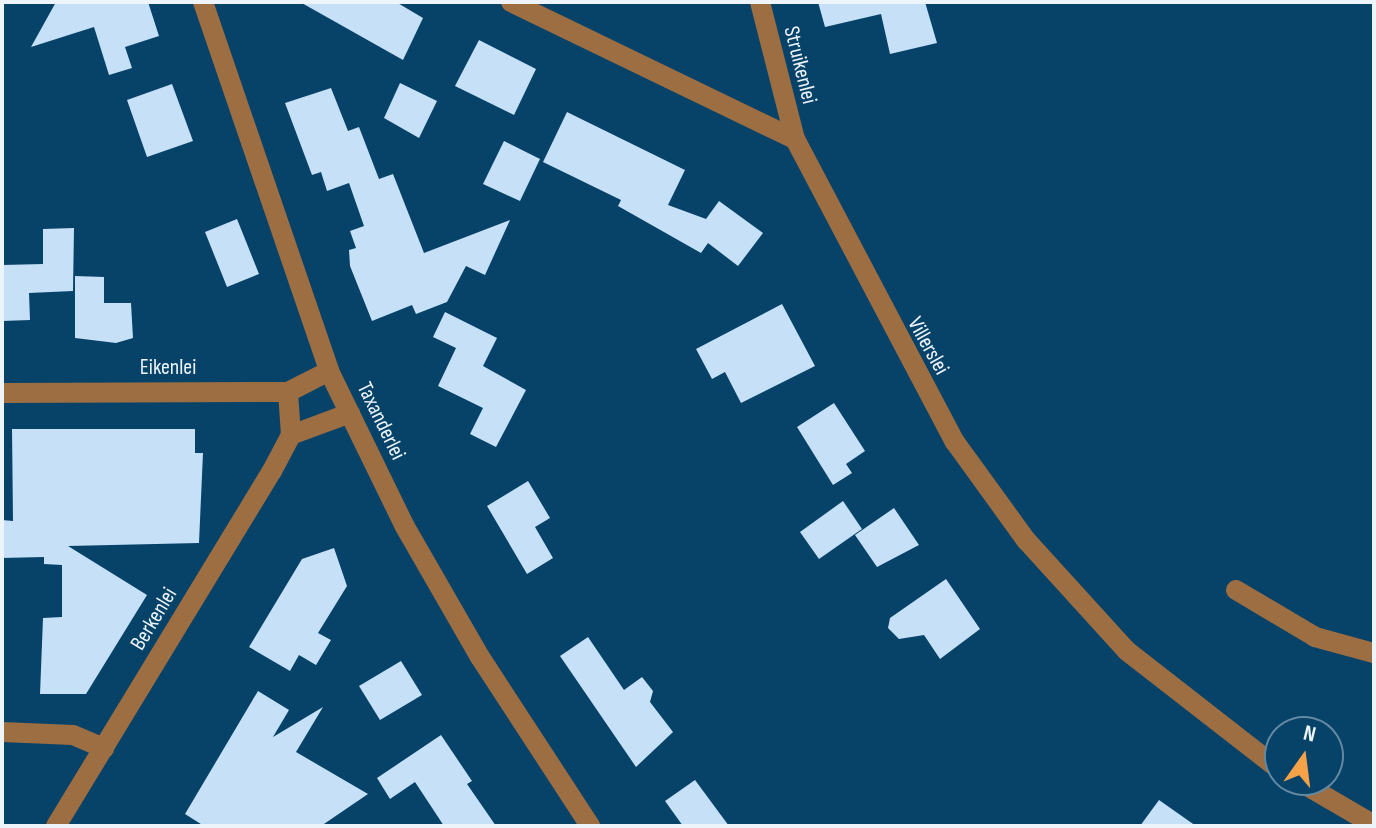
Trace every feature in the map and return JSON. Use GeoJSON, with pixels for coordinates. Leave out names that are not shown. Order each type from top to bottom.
{"type":"FeatureCollection","features":[{"type":"Feature","properties":{"kind":"street","name":"Taxanderlei"},"geometry":{"type":"LineString","coordinates":[[203,2],[329,371],[404,525],[480,657],[590,826]]}},
{"type":"Feature","properties":{"kind":"street"},"geometry":{"type":"LineString","coordinates":[[511,2],[795,139]]}},
{"type":"Feature","properties":{"kind":"street","name":"Struikenlei"},"geometry":{"type":"LineString","coordinates":[[760,2],[795,139]]}},
{"type":"Feature","properties":{"kind":"street","name":"Villerslei"},"geometry":{"type":"LineString","coordinates":[[795,139],[955,442],[1026,540],[1127,651],[1264,758]]}},
{"type":"Feature","properties":{"kind":"street","name":"Eikenlei"},"geometry":{"type":"LineString","coordinates":[[2,393],[288,392],[329,371]]}},
{"type":"Feature","properties":{"kind":"street"},"geometry":{"type":"LineString","coordinates":[[288,392],[291,435],[350,413]]}},
{"type":"Feature","properties":{"kind":"street","name":"Berkenlei"},"geometry":{"type":"LineString","coordinates":[[56,826],[291,435]]}},
{"type":"Feature","properties":{"kind":"street"},"geometry":{"type":"LineString","coordinates":[[1236,590],[1315,637],[1374,653]]}},
{"type":"Feature","properties":{"kind":"street"},"geometry":{"type":"LineString","coordinates":[[2,732],[73,735],[104,748]]}},
{"type":"Feature","properties":{"kind":"street"},"geometry":{"type":"LineString","coordinates":[[1324,796],[1374,825]]}},
{"type":"Feature","properties":{"kind":"building"},"geometry":{"type":"Polygon","coordinates":[[[56,2],[148,2],[159,36],[125,47],[132,68],[109,75],[94,27],[31,47],[56,2]]]}},
{"type":"Feature","properties":{"kind":"building"},"geometry":{"type":"Polygon","coordinates":[[[300,2],[396,2],[423,18],[403,60],[300,2]]]}},
{"type":"Feature","properties":{"kind":"building"},"geometry":{"type":"Polygon","coordinates":[[[818,2],[925,2],[937,43],[890,54],[881,14],[825,27],[818,2]]]}},
{"type":"Feature","properties":{"kind":"building"},"geometry":{"type":"Polygon","coordinates":[[[479,40],[536,69],[514,115],[455,86],[479,40]]]}},
{"type":"Feature","properties":{"kind":"building"},"geometry":{"type":"Polygon","coordinates":[[[400,83],[437,101],[419,138],[384,118],[400,83]]]}},
{"type":"Feature","properties":{"kind":"building"},"geometry":{"type":"Polygon","coordinates":[[[172,84],[193,141],[147,157],[127,100],[172,84]]]}},
{"type":"Feature","properties":{"kind":"building"},"geometry":{"type":"Polygon","coordinates":[[[331,88],[348,131],[359,127],[379,179],[393,174],[424,253],[510,220],[485,275],[466,266],[447,302],[416,314],[412,305],[372,321],[350,266],[349,250],[356,248],[350,231],[364,226],[349,183],[327,191],[321,172],[312,175],[285,103],[331,88]]]}},
{"type":"Feature","properties":{"kind":"building"},"geometry":{"type":"Polygon","coordinates":[[[567,112],[685,170],[668,205],[706,219],[719,201],[763,233],[738,266],[708,243],[701,253],[618,206],[621,200],[543,162],[567,112]]]}},
{"type":"Feature","properties":{"kind":"building"},"geometry":{"type":"Polygon","coordinates":[[[504,141],[540,159],[520,201],[483,184],[504,141]]]}},
{"type":"Feature","properties":{"kind":"building"},"geometry":{"type":"Polygon","coordinates":[[[237,219],[259,274],[227,287],[205,232],[237,219]]]}},
{"type":"Feature","properties":{"kind":"building"},"geometry":{"type":"Polygon","coordinates":[[[74,228],[73,291],[29,293],[30,320],[2,321],[2,265],[43,264],[43,229],[74,228]]]}},
{"type":"Feature","properties":{"kind":"building"},"geometry":{"type":"Polygon","coordinates":[[[75,276],[104,277],[104,303],[131,303],[133,338],[116,343],[75,338],[75,276]]]}},
{"type":"Feature","properties":{"kind":"building"},"geometry":{"type":"Polygon","coordinates":[[[782,304],[815,366],[741,403],[725,372],[712,379],[696,349],[782,304]]]}},
{"type":"Feature","properties":{"kind":"building"},"geometry":{"type":"Polygon","coordinates":[[[445,312],[497,338],[483,366],[526,390],[496,447],[470,434],[483,408],[438,386],[456,348],[433,337],[445,312]]]}},
{"type":"Feature","properties":{"kind":"building"},"geometry":{"type":"Polygon","coordinates":[[[834,403],[865,451],[846,464],[852,473],[833,485],[797,427],[834,403]]]}},
{"type":"Feature","properties":{"kind":"building"},"geometry":{"type":"Polygon","coordinates":[[[12,429],[195,429],[195,453],[203,453],[199,543],[68,546],[147,595],[86,694],[40,694],[43,618],[62,617],[62,565],[44,564],[44,557],[2,558],[2,520],[13,521],[12,429]]]}},
{"type":"Feature","properties":{"kind":"building"},"geometry":{"type":"Polygon","coordinates":[[[528,481],[550,518],[535,527],[553,558],[527,574],[487,506],[528,481]]]}},
{"type":"Feature","properties":{"kind":"building"},"geometry":{"type":"Polygon","coordinates":[[[843,501],[862,529],[819,559],[800,532],[843,501]]]}},
{"type":"Feature","properties":{"kind":"building"},"geometry":{"type":"Polygon","coordinates":[[[894,508],[919,545],[877,567],[855,535],[894,508]]]}},
{"type":"Feature","properties":{"kind":"building"},"geometry":{"type":"Polygon","coordinates":[[[334,548],[347,586],[318,633],[331,640],[316,665],[299,655],[290,671],[249,647],[302,559],[334,548]]]}},
{"type":"Feature","properties":{"kind":"building"},"geometry":{"type":"Polygon","coordinates":[[[946,579],[980,629],[940,659],[924,635],[899,639],[888,628],[890,618],[946,579]]]}},
{"type":"Feature","properties":{"kind":"building"},"geometry":{"type":"Polygon","coordinates":[[[588,637],[624,690],[642,677],[653,691],[650,702],[673,732],[636,767],[560,656],[588,637]]]}},
{"type":"Feature","properties":{"kind":"building"},"geometry":{"type":"Polygon","coordinates":[[[401,661],[422,695],[380,720],[359,686],[401,661]]]}},
{"type":"Feature","properties":{"kind":"building"},"geometry":{"type":"Polygon","coordinates":[[[258,691],[289,710],[273,737],[323,707],[296,752],[368,794],[321,826],[204,826],[185,814],[258,691]]]}},
{"type":"Feature","properties":{"kind":"building"},"geometry":{"type":"Polygon","coordinates":[[[441,735],[472,781],[467,784],[496,826],[444,826],[415,782],[390,799],[377,778],[441,735]]]}},
{"type":"Feature","properties":{"kind":"building"},"geometry":{"type":"Polygon","coordinates":[[[695,780],[729,826],[683,826],[665,801],[695,780]]]}},
{"type":"Feature","properties":{"kind":"building"},"geometry":{"type":"Polygon","coordinates":[[[1159,800],[1196,826],[1140,826],[1159,800]]]}}]}
